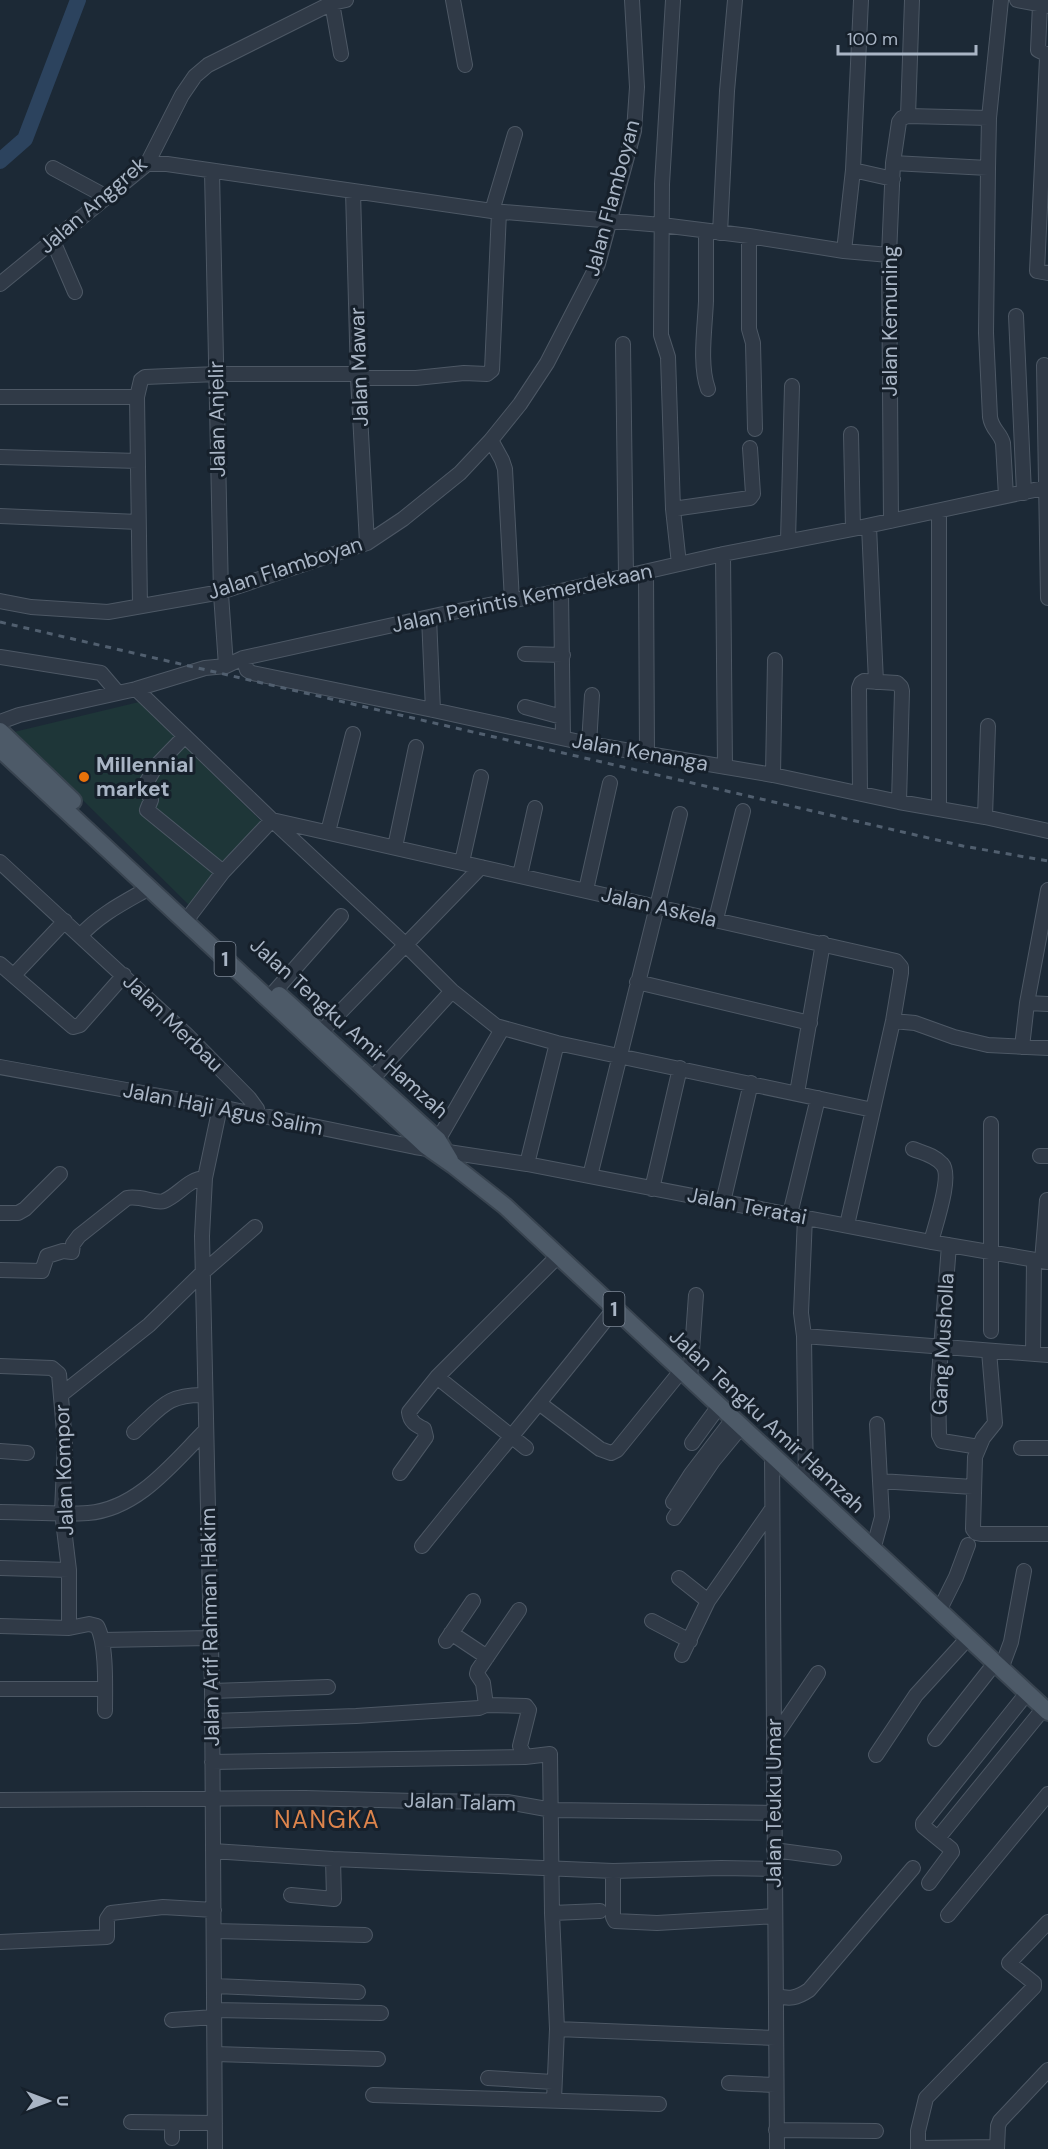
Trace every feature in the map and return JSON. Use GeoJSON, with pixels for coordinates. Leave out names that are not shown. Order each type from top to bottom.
{"type":"FeatureCollection","features":[{"type":"Feature","properties":{"kind":"main road","name":"Jalan Tengku Amir Hamzah"},"geometry":{"type":"LineString","coordinates":[[0,731],[188,918],[442,1152],[505,1206],[1046,1710]]}},
{"type":"Feature","properties":{"kind":"main road","name":"Jalan Tengku Amir Hamzah"},"geometry":{"type":"LineString","coordinates":[[0,749],[148,888],[188,918],[321,1032],[372,1079],[442,1152]]}},
{"type":"Feature","properties":{"kind":"street","name":"Jalan Anggrek"},"geometry":{"type":"LineString","coordinates":[[0,284],[147,164],[182,95],[195,76],[208,64],[332,3],[346,0]]}},
{"type":"Feature","properties":{"kind":"street"},"geometry":{"type":"LineString","coordinates":[[453,0],[465,64]]}},
{"type":"Feature","properties":{"kind":"street","name":"Jalan Flamboyan"},"geometry":{"type":"LineString","coordinates":[[0,601],[31,607],[108,612],[221,592],[367,543],[460,473],[520,404],[547,363],[598,264],[634,131],[637,87],[632,0]]}},
{"type":"Feature","properties":{"kind":"street"},"geometry":{"type":"LineString","coordinates":[[673,0],[665,120],[661,335],[668,357],[673,509],[679,564]]}},
{"type":"Feature","properties":{"kind":"street"},"geometry":{"type":"LineString","coordinates":[[708,389],[704,372],[703,337],[706,275],[713,232],[735,0]]}},
{"type":"Feature","properties":{"kind":"street"},"geometry":{"type":"LineString","coordinates":[[844,251],[853,170],[861,0]]}},
{"type":"Feature","properties":{"kind":"street","name":"Jalan Kemuning"},"geometry":{"type":"LineString","coordinates":[[891,521],[889,255],[892,179],[893,163],[903,119],[912,0]]}},
{"type":"Feature","properties":{"kind":"street"},"geometry":{"type":"LineString","coordinates":[[1001,0],[989,118],[986,333],[990,417],[991,425],[1003,443],[1006,495]]}},
{"type":"Feature","properties":{"kind":"street"},"geometry":{"type":"LineString","coordinates":[[1017,0],[1044,5],[1038,50],[1046,54],[1047,58],[1038,271],[1048,273]]}},
{"type":"Feature","properties":{"kind":"street"},"geometry":{"type":"LineString","coordinates":[[332,3],[341,54]]}},
{"type":"Feature","properties":{"kind":"street"},"geometry":{"type":"LineString","coordinates":[[903,119],[989,118]]}},
{"type":"Feature","properties":{"kind":"street"},"geometry":{"type":"LineString","coordinates":[[140,606],[137,397],[141,380],[146,377],[217,374],[416,378],[487,374],[492,370],[495,211],[515,134]]}},
{"type":"Feature","properties":{"kind":"street"},"geometry":{"type":"LineString","coordinates":[[893,163],[988,168]]}},
{"type":"Feature","properties":{"kind":"street"},"geometry":{"type":"LineString","coordinates":[[147,164],[167,164],[495,211],[662,225],[844,251],[889,255]]}},
{"type":"Feature","properties":{"kind":"street"},"geometry":{"type":"LineString","coordinates":[[53,168],[105,196]]}},
{"type":"Feature","properties":{"kind":"street"},"geometry":{"type":"LineString","coordinates":[[853,170],[892,179]]}},
{"type":"Feature","properties":{"kind":"street","name":"Jalan Anjelir"},"geometry":{"type":"LineString","coordinates":[[212,172],[221,592],[226,666]]}},
{"type":"Feature","properties":{"kind":"street","name":"Jalan Mawar"},"geometry":{"type":"LineString","coordinates":[[353,191],[358,376],[367,543]]}},
{"type":"Feature","properties":{"kind":"street"},"geometry":{"type":"LineString","coordinates":[[749,236],[750,329],[753,343],[755,429]]}},
{"type":"Feature","properties":{"kind":"street"},"geometry":{"type":"LineString","coordinates":[[53,241],[75,292]]}},
{"type":"Feature","properties":{"kind":"street"},"geometry":{"type":"LineString","coordinates":[[1016,316],[1024,493]]}},
{"type":"Feature","properties":{"kind":"street"},"geometry":{"type":"LineString","coordinates":[[623,344],[626,576]]}},
{"type":"Feature","properties":{"kind":"street"},"geometry":{"type":"LineString","coordinates":[[1044,364],[1048,598]]}},
{"type":"Feature","properties":{"kind":"street"},"geometry":{"type":"LineString","coordinates":[[788,541],[792,386]]}},
{"type":"Feature","properties":{"kind":"street"},"geometry":{"type":"LineString","coordinates":[[0,397],[137,397]]}},
{"type":"Feature","properties":{"kind":"street"},"geometry":{"type":"LineString","coordinates":[[851,434],[853,529]]}},
{"type":"Feature","properties":{"kind":"street"},"geometry":{"type":"LineString","coordinates":[[491,440],[505,469],[512,601]]}},
{"type":"Feature","properties":{"kind":"street"},"geometry":{"type":"LineString","coordinates":[[673,509],[750,498],[753,494],[750,448]]}},
{"type":"Feature","properties":{"kind":"street"},"geometry":{"type":"LineString","coordinates":[[0,457],[138,461]]}},
{"type":"Feature","properties":{"kind":"street","name":"Jalan Perintis Kemerdekaan"},"geometry":{"type":"LineString","coordinates":[[0,722],[19,715],[136,689],[205,668],[226,666],[243,658],[561,591],[723,554],[869,526],[1047,487]]}},
{"type":"Feature","properties":{"kind":"street"},"geometry":{"type":"LineString","coordinates":[[939,511],[939,808]]}},
{"type":"Feature","properties":{"kind":"street"},"geometry":{"type":"LineString","coordinates":[[0,516],[138,522]]}},
{"type":"Feature","properties":{"kind":"street"},"geometry":{"type":"LineString","coordinates":[[869,526],[876,682]]}},
{"type":"Feature","properties":{"kind":"street"},"geometry":{"type":"LineString","coordinates":[[723,554],[725,767]]}},
{"type":"Feature","properties":{"kind":"street"},"geometry":{"type":"LineString","coordinates":[[646,572],[647,755]]}},
{"type":"Feature","properties":{"kind":"street"},"geometry":{"type":"LineString","coordinates":[[561,591],[563,738]]}},
{"type":"Feature","properties":{"kind":"street"},"geometry":{"type":"LineString","coordinates":[[429,617],[433,710]]}},
{"type":"Feature","properties":{"kind":"street"},"geometry":{"type":"LineString","coordinates":[[525,654],[562,655]]}},
{"type":"Feature","properties":{"kind":"street"},"geometry":{"type":"LineString","coordinates":[[0,657],[101,674],[118,693]]}},
{"type":"Feature","properties":{"kind":"street","name":"Jalan Kenanga"},"geometry":{"type":"LineString","coordinates":[[243,658],[247,670],[252,673],[589,744],[773,775],[1048,831]]}},
{"type":"Feature","properties":{"kind":"street"},"geometry":{"type":"LineString","coordinates":[[773,775],[775,660]]}},
{"type":"Feature","properties":{"kind":"street"},"geometry":{"type":"LineString","coordinates":[[860,793],[859,688],[864,681],[897,684],[901,687],[899,802]]}},
{"type":"Feature","properties":{"kind":"street"},"geometry":{"type":"LineString","coordinates":[[136,689],[406,945],[452,992],[490,1023],[502,1029],[557,1043],[873,1110]]}},
{"type":"Feature","properties":{"kind":"street"},"geometry":{"type":"LineString","coordinates":[[589,744],[592,695]]}},
{"type":"Feature","properties":{"kind":"street"},"geometry":{"type":"LineString","coordinates":[[525,707],[562,717]]}},
{"type":"Feature","properties":{"kind":"street"},"geometry":{"type":"LineString","coordinates":[[985,817],[988,726]]}},
{"type":"Feature","properties":{"kind":"street"},"geometry":{"type":"LineString","coordinates":[[328,832],[353,734]]}},
{"type":"Feature","properties":{"kind":"street"},"geometry":{"type":"LineString","coordinates":[[185,736],[156,766],[145,785],[151,800],[147,810],[223,872]]}},
{"type":"Feature","properties":{"kind":"street"},"geometry":{"type":"LineString","coordinates":[[395,847],[416,747]]}},
{"type":"Feature","properties":{"kind":"street"},"geometry":{"type":"LineString","coordinates":[[462,862],[481,777]]}},
{"type":"Feature","properties":{"kind":"street"},"geometry":{"type":"LineString","coordinates":[[586,890],[610,783]]}},
{"type":"Feature","properties":{"kind":"street"},"geometry":{"type":"LineString","coordinates":[[520,875],[535,808]]}},
{"type":"Feature","properties":{"kind":"street"},"geometry":{"type":"LineString","coordinates":[[716,919],[743,811]]}},
{"type":"Feature","properties":{"kind":"street"},"geometry":{"type":"LineString","coordinates":[[590,1176],[680,814]]}},
{"type":"Feature","properties":{"kind":"street"},"geometry":{"type":"LineString","coordinates":[[188,918],[223,872],[272,820]]}},
{"type":"Feature","properties":{"kind":"street","name":"Jalan Askela"},"geometry":{"type":"LineString","coordinates":[[272,820],[896,960],[901,973],[847,1225]]}},
{"type":"Feature","properties":{"kind":"street","name":"Jalan Merbau"},"geometry":{"type":"LineString","coordinates":[[0,862],[188,1035],[249,1098],[257,1109],[258,1115]]}},
{"type":"Feature","properties":{"kind":"street"},"geometry":{"type":"LineString","coordinates":[[321,1032],[481,867]]}},
{"type":"Feature","properties":{"kind":"street"},"geometry":{"type":"LineString","coordinates":[[81,935],[110,910],[148,888]]}},
{"type":"Feature","properties":{"kind":"street"},"geometry":{"type":"LineString","coordinates":[[1022,1047],[1027,1003],[1048,890]]}},
{"type":"Feature","properties":{"kind":"street"},"geometry":{"type":"LineString","coordinates":[[274,991],[341,916]]}},
{"type":"Feature","properties":{"kind":"street"},"geometry":{"type":"LineString","coordinates":[[14,975],[65,921]]}},
{"type":"Feature","properties":{"kind":"street"},"geometry":{"type":"LineString","coordinates":[[797,1093],[823,943]]}},
{"type":"Feature","properties":{"kind":"street"},"geometry":{"type":"LineString","coordinates":[[0,964],[73,1027],[77,1027],[124,975]]}},
{"type":"Feature","properties":{"kind":"street"},"geometry":{"type":"LineString","coordinates":[[637,982],[810,1023]]}},
{"type":"Feature","properties":{"kind":"street"},"geometry":{"type":"LineString","coordinates":[[372,1079],[452,992]]}},
{"type":"Feature","properties":{"kind":"street"},"geometry":{"type":"LineString","coordinates":[[1027,1003],[1048,1004]]}},
{"type":"Feature","properties":{"kind":"street"},"geometry":{"type":"LineString","coordinates":[[892,1021],[915,1023],[954,1037],[988,1045],[1048,1048]]}},
{"type":"Feature","properties":{"kind":"street"},"geometry":{"type":"LineString","coordinates":[[442,1152],[502,1029]]}},
{"type":"Feature","properties":{"kind":"street"},"geometry":{"type":"LineString","coordinates":[[527,1164],[557,1043]]}},
{"type":"Feature","properties":{"kind":"street","name":"Jalan Haji Agus Salim"},"geometry":{"type":"LineString","coordinates":[[0,1067],[220,1107],[442,1152]]}},
{"type":"Feature","properties":{"kind":"street"},"geometry":{"type":"LineString","coordinates":[[652,1189],[680,1068]]}},
{"type":"Feature","properties":{"kind":"street"},"geometry":{"type":"LineString","coordinates":[[723,1202],[751,1083]]}},
{"type":"Feature","properties":{"kind":"street"},"geometry":{"type":"LineString","coordinates":[[790,1214],[818,1098]]}},
{"type":"Feature","properties":{"kind":"street","name":"Jalan Arif Rahman Hakim"},"geometry":{"type":"LineString","coordinates":[[215,2149],[212,1691],[202,1217],[205,1178],[220,1107]]}},
{"type":"Feature","properties":{"kind":"street"},"geometry":{"type":"LineString","coordinates":[[991,1124],[992,1331]]}},
{"type":"Feature","properties":{"kind":"street"},"geometry":{"type":"LineString","coordinates":[[912,1149],[934,1157],[943,1164],[946,1171],[946,1182],[931,1242]]}},
{"type":"Feature","properties":{"kind":"street","name":"Jalan Teratai"},"geometry":{"type":"LineString","coordinates":[[442,1152],[527,1164],[1041,1261]]}},
{"type":"Feature","properties":{"kind":"street"},"geometry":{"type":"LineString","coordinates":[[0,1213],[18,1213],[25,1209],[60,1174]]}},
{"type":"Feature","properties":{"kind":"street"},"geometry":{"type":"LineString","coordinates":[[0,1270],[42,1270],[47,1256],[63,1251],[72,1252],[73,1244],[79,1236],[127,1198],[136,1196],[157,1202],[164,1201],[197,1178],[205,1178]]}},
{"type":"Feature","properties":{"kind":"street"},"geometry":{"type":"LineString","coordinates":[[1033,1354],[1044,1200]]}},
{"type":"Feature","properties":{"kind":"street"},"geometry":{"type":"LineString","coordinates":[[805,1217],[801,1313],[804,1336],[806,1488]]}},
{"type":"Feature","properties":{"kind":"street"},"geometry":{"type":"LineString","coordinates":[[62,1394],[149,1325],[202,1273],[255,1227]]}},
{"type":"Feature","properties":{"kind":"street","name":"Gang Musholla"},"geometry":{"type":"LineString","coordinates":[[950,1245],[938,1388],[940,1438],[942,1441],[979,1447]]}},
{"type":"Feature","properties":{"kind":"street"},"geometry":{"type":"LineString","coordinates":[[400,1473],[426,1437],[424,1429],[413,1423],[409,1412],[437,1377],[558,1256]]}},
{"type":"Feature","properties":{"kind":"street"},"geometry":{"type":"LineString","coordinates":[[539,1403],[604,1452],[611,1453],[616,1450],[686,1375],[696,1294]]}},
{"type":"Feature","properties":{"kind":"street"},"geometry":{"type":"LineString","coordinates":[[422,1546],[614,1309]]}},
{"type":"Feature","properties":{"kind":"street"},"geometry":{"type":"LineString","coordinates":[[804,1336],[1048,1355]]}},
{"type":"Feature","properties":{"kind":"street"},"geometry":{"type":"LineString","coordinates":[[989,1351],[995,1423],[975,1457],[973,1529],[976,1533],[981,1534],[1048,1534]]}},
{"type":"Feature","properties":{"kind":"street","name":"Jalan Kompor"},"geometry":{"type":"LineString","coordinates":[[0,1366],[52,1368],[59,1374],[65,1443],[63,1512],[69,1570],[69,1628]]}},
{"type":"Feature","properties":{"kind":"street"},"geometry":{"type":"LineString","coordinates":[[437,1377],[526,1448]]}},
{"type":"Feature","properties":{"kind":"street"},"geometry":{"type":"LineString","coordinates":[[134,1432],[170,1400],[182,1396],[205,1395]]}},
{"type":"Feature","properties":{"kind":"street"},"geometry":{"type":"LineString","coordinates":[[692,1443],[719,1406]]}},
{"type":"Feature","properties":{"kind":"street"},"geometry":{"type":"LineString","coordinates":[[673,1502],[691,1474],[737,1423]]}},
{"type":"Feature","properties":{"kind":"street"},"geometry":{"type":"LineString","coordinates":[[674,1518],[737,1423]]}},
{"type":"Feature","properties":{"kind":"street"},"geometry":{"type":"LineString","coordinates":[[873,1550],[882,1518],[877,1424]]}},
{"type":"Feature","properties":{"kind":"street"},"geometry":{"type":"LineString","coordinates":[[0,1512],[89,1513],[119,1505],[162,1475],[206,1430]]}},
{"type":"Feature","properties":{"kind":"street"},"geometry":{"type":"LineString","coordinates":[[1021,1448],[1048,1448]]}},
{"type":"Feature","properties":{"kind":"street"},"geometry":{"type":"LineString","coordinates":[[0,1451],[27,1453]]}},
{"type":"Feature","properties":{"kind":"street","name":"Jalan Teuku Umar"},"geometry":{"type":"LineString","coordinates":[[772,1456],[776,2038],[770,2085],[777,2130],[777,2149]]}},
{"type":"Feature","properties":{"kind":"street"},"geometry":{"type":"LineString","coordinates":[[880,1481],[973,1487]]}},
{"type":"Feature","properties":{"kind":"street"},"geometry":{"type":"LineString","coordinates":[[682,1655],[708,1601],[772,1509]]}},
{"type":"Feature","properties":{"kind":"street"},"geometry":{"type":"LineString","coordinates":[[939,1611],[956,1577],[968,1545]]}},
{"type":"Feature","properties":{"kind":"street"},"geometry":{"type":"LineString","coordinates":[[0,1568],[69,1570]]}},
{"type":"Feature","properties":{"kind":"street"},"geometry":{"type":"LineString","coordinates":[[935,1739],[998,1666],[1011,1642],[1024,1571]]}},
{"type":"Feature","properties":{"kind":"street"},"geometry":{"type":"LineString","coordinates":[[679,1578],[708,1601]]}},
{"type":"Feature","properties":{"kind":"street"},"geometry":{"type":"LineString","coordinates":[[473,1600],[448,1637],[487,1657]]}},
{"type":"Feature","properties":{"kind":"street"},"geometry":{"type":"LineString","coordinates":[[486,1705],[483,1683],[477,1674],[519,1610]]}},
{"type":"Feature","properties":{"kind":"street"},"geometry":{"type":"LineString","coordinates":[[652,1621],[690,1641]]}},
{"type":"Feature","properties":{"kind":"street"},"geometry":{"type":"LineString","coordinates":[[0,1626],[69,1628],[94,1624],[99,1628],[102,1640],[105,1711]]}},
{"type":"Feature","properties":{"kind":"street"},"geometry":{"type":"LineString","coordinates":[[102,1640],[210,1638]]}},
{"type":"Feature","properties":{"kind":"street"},"geometry":{"type":"LineString","coordinates":[[876,1755],[916,1695],[968,1638]]}},
{"type":"Feature","properties":{"kind":"street"},"geometry":{"type":"LineString","coordinates":[[774,1738],[818,1673]]}},
{"type":"Feature","properties":{"kind":"street"},"geometry":{"type":"LineString","coordinates":[[212,1691],[328,1687]]}},
{"type":"Feature","properties":{"kind":"street"},"geometry":{"type":"LineString","coordinates":[[0,1689],[105,1689]]}},
{"type":"Feature","properties":{"kind":"street"},"geometry":{"type":"LineString","coordinates":[[929,1883],[952,1852],[923,1826],[924,1821],[1027,1693]]}},
{"type":"Feature","properties":{"kind":"street"},"geometry":{"type":"LineString","coordinates":[[212,1721],[356,1716],[479,1708],[486,1705],[526,1706],[529,1710],[520,1746],[525,1757]]}},
{"type":"Feature","properties":{"kind":"street"},"geometry":{"type":"LineString","coordinates":[[938,1838],[1046,1710]]}},
{"type":"Feature","properties":{"kind":"street"},"geometry":{"type":"LineString","coordinates":[[212,1762],[525,1757],[549,1754],[557,2030],[554,2100]]}},
{"type":"Feature","properties":{"kind":"street"},"geometry":{"type":"LineString","coordinates":[[948,1915],[1048,1794]]}},
{"type":"Feature","properties":{"kind":"street","name":"Jalan Talam"},"geometry":{"type":"LineString","coordinates":[[0,1800],[213,1798],[507,1802],[552,1810],[774,1814]]}},
{"type":"Feature","properties":{"kind":"street"},"geometry":{"type":"LineString","coordinates":[[774,1850],[834,1858]]}},
{"type":"Feature","properties":{"kind":"street"},"geometry":{"type":"LineString","coordinates":[[213,1851],[333,1859],[613,1871],[775,1869]]}},
{"type":"Feature","properties":{"kind":"street"},"geometry":{"type":"LineString","coordinates":[[291,1894],[334,1899],[333,1859]]}},
{"type":"Feature","properties":{"kind":"street"},"geometry":{"type":"LineString","coordinates":[[776,1995],[798,1998],[809,1990],[912,1868]]}},
{"type":"Feature","properties":{"kind":"street"},"geometry":{"type":"LineString","coordinates":[[613,1871],[613,1917],[615,1921],[657,1923],[775,1916]]}},
{"type":"Feature","properties":{"kind":"street"},"geometry":{"type":"LineString","coordinates":[[0,1942],[107,1938],[107,1918],[111,1912],[163,1907],[214,1910]]}},
{"type":"Feature","properties":{"kind":"street"},"geometry":{"type":"LineString","coordinates":[[552,1913],[600,1911]]}},
{"type":"Feature","properties":{"kind":"street"},"geometry":{"type":"LineString","coordinates":[[1048,1922],[1009,1963],[1034,1983],[1034,1987],[926,2098],[918,2131],[918,2149],[997,2148],[1000,2121],[1048,2070]]}},
{"type":"Feature","properties":{"kind":"street"},"geometry":{"type":"LineString","coordinates":[[214,1931],[365,1935]]}},
{"type":"Feature","properties":{"kind":"street"},"geometry":{"type":"LineString","coordinates":[[215,1986],[358,1992]]}},
{"type":"Feature","properties":{"kind":"street"},"geometry":{"type":"LineString","coordinates":[[172,2020],[214,2013],[381,2013]]}},
{"type":"Feature","properties":{"kind":"street"},"geometry":{"type":"LineString","coordinates":[[557,2030],[776,2038]]}},
{"type":"Feature","properties":{"kind":"street"},"geometry":{"type":"LineString","coordinates":[[215,2054],[378,2059]]}},
{"type":"Feature","properties":{"kind":"street"},"geometry":{"type":"LineString","coordinates":[[488,2078],[553,2082]]}},
{"type":"Feature","properties":{"kind":"street"},"geometry":{"type":"LineString","coordinates":[[729,2083],[770,2085]]}},
{"type":"Feature","properties":{"kind":"street"},"geometry":{"type":"LineString","coordinates":[[373,2095],[659,2104]]}},
{"type":"Feature","properties":{"kind":"street"},"geometry":{"type":"LineString","coordinates":[[131,2122],[215,2123]]}},
{"type":"Feature","properties":{"kind":"street"},"geometry":{"type":"LineString","coordinates":[[172,2122],[172,2138]]}},
{"type":"Feature","properties":{"kind":"street"},"geometry":{"type":"LineString","coordinates":[[777,2130],[876,2131]]}},
{"type":"Feature","properties":{"kind":"green space"},"geometry":{"type":"Polygon","coordinates":[[[139,702],[262,822],[192,908],[14,732],[139,702]]]}},
{"type":"Feature","properties":{"kind":"waterway"},"geometry":{"type":"LineString","coordinates":[[0,161],[25,139],[78,0]]}},
{"type":"Feature","properties":{"kind":"railway"},"geometry":{"type":"LineString","coordinates":[[0,622],[963,846],[1048,861]]}},
{"type":"Feature","properties":{"kind":"place","name":"Millennial market"},"geometry":{"type":"Point","coordinates":[84,777]}},
{"type":"Feature","properties":{"kind":"district","name":"NANGKA"},"geometry":{"type":"Point","coordinates":[327,1819]}}]}
